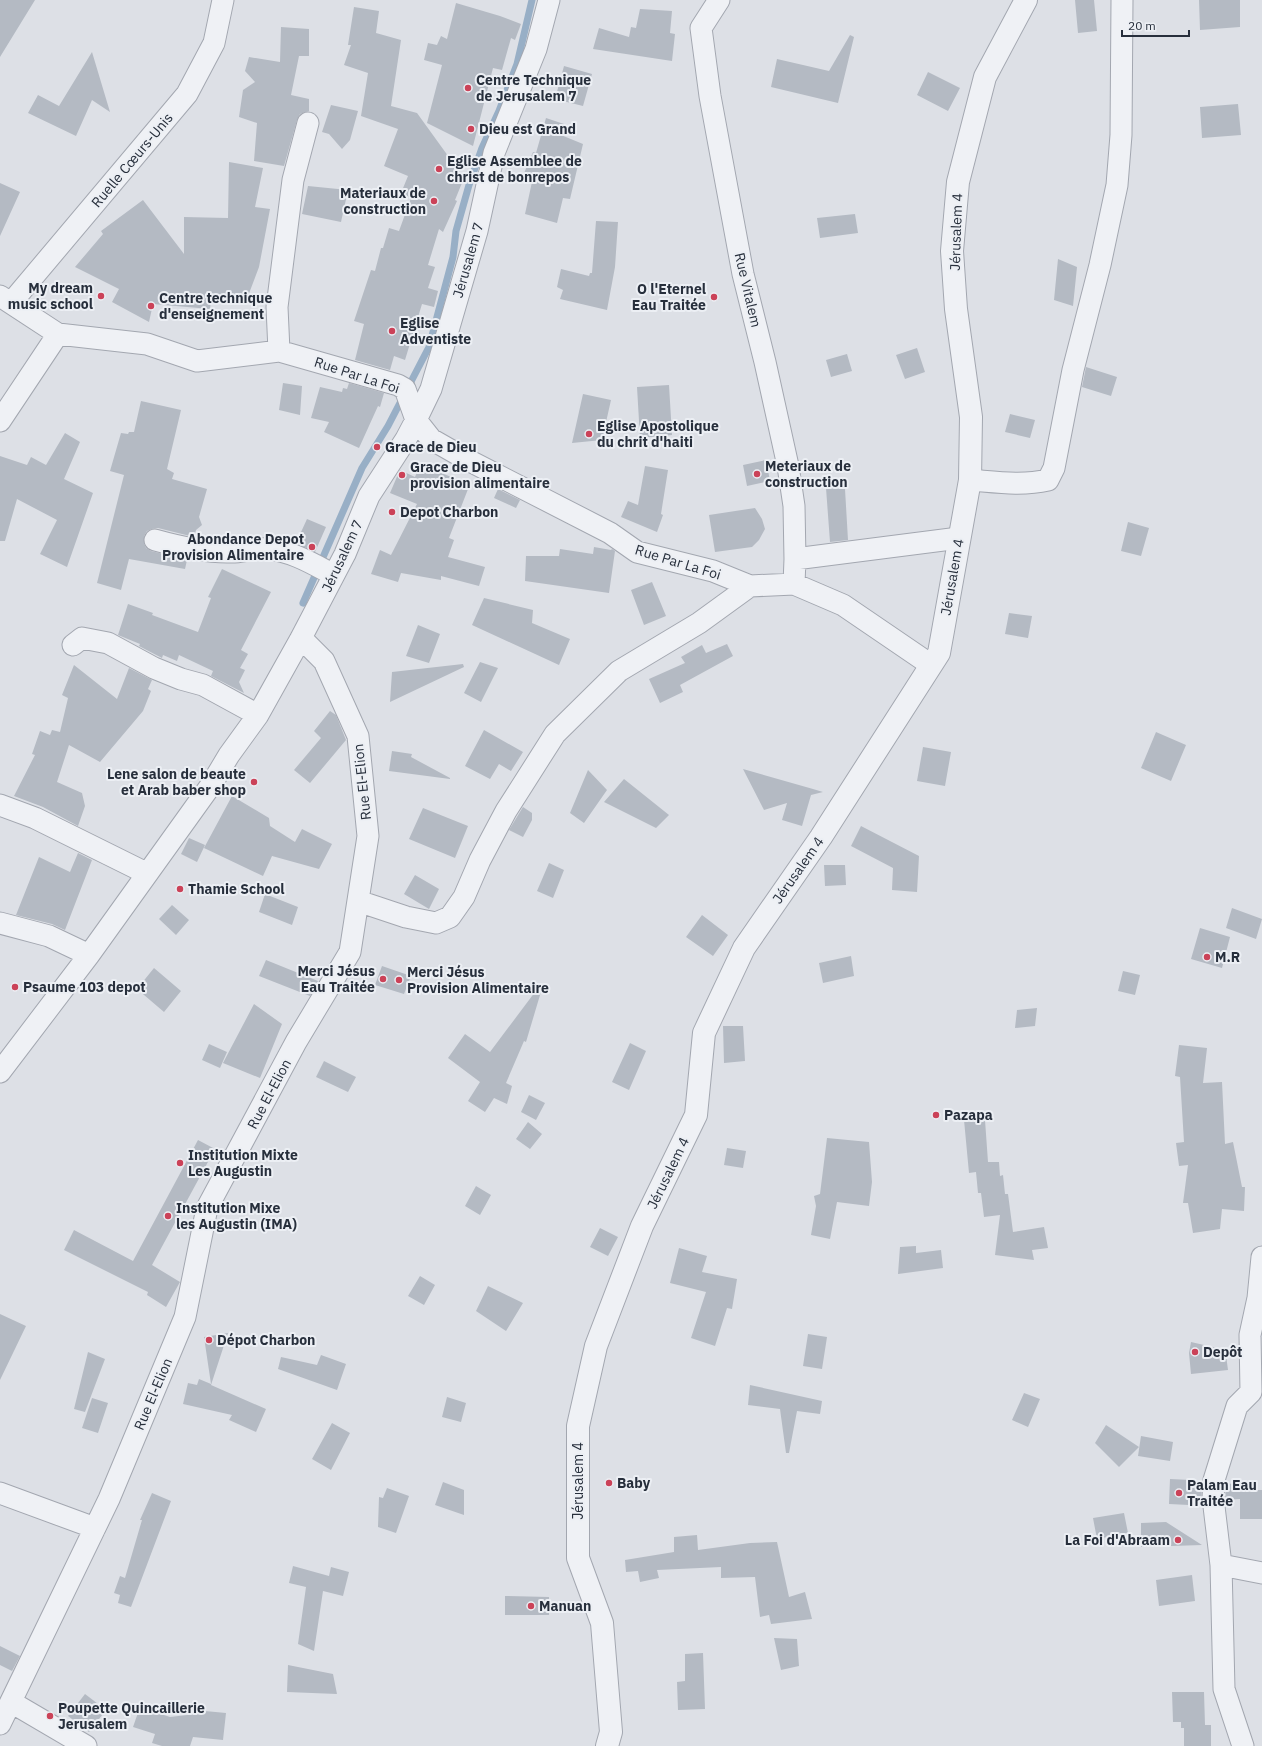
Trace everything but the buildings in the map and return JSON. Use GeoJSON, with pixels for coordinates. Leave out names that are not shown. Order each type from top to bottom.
{"type":"FeatureCollection","features":[{"type":"Feature","properties":{"kind":"street","name":"Ruelle Cœurs-Unis"},"geometry":{"type":"LineString","coordinates":[[5,300],[187,94],[214,43],[223,0]]}},
{"type":"Feature","properties":{"kind":"street","name":"Jérusalem 7"},"geometry":{"type":"LineString","coordinates":[[0,1072],[89,955],[146,873],[211,785],[229,755],[258,715],[301,638],[345,554],[370,496],[416,420],[431,389],[477,231],[494,153],[536,49],[549,0]]}},
{"type":"Feature","properties":{"kind":"street","name":"Rue Vitalem"},"geometry":{"type":"LineString","coordinates":[[719,0],[701,28],[710,96],[743,274],[765,362],[788,466],[794,506],[796,559],[794,584]]}},
{"type":"Feature","properties":{"kind":"street","name":"Jérusalem 4"},"geometry":{"type":"LineString","coordinates":[[607,1746],[611,1732],[602,1623],[578,1558],[578,1426],[596,1346],[642,1226],[696,1115],[704,1033],[744,948],[821,837],[939,653],[970,480],[970,417],[956,309],[952,251],[958,182],[985,77],[1026,0]]}},
{"type":"Feature","properties":{"kind":"street"},"geometry":{"type":"LineString","coordinates":[[970,480],[1019,484],[1035,483],[1048,480],[1054,468],[1073,370],[1100,265],[1117,185],[1121,135],[1122,0]]}},
{"type":"Feature","properties":{"kind":"street"},"geometry":{"type":"LineString","coordinates":[[279,351],[277,307],[293,180],[308,123]]}},
{"type":"Feature","properties":{"kind":"street","name":"Rue Par La Foi"},"geometry":{"type":"LineString","coordinates":[[5,300],[58,334],[148,344],[197,361],[279,351],[401,387],[405,389],[416,420],[430,439],[610,533],[637,552],[713,571],[750,586],[794,584],[843,605],[932,665]]}},
{"type":"Feature","properties":{"kind":"street"},"geometry":{"type":"LineString","coordinates":[[0,421],[58,334]]}},
{"type":"Feature","properties":{"kind":"street"},"geometry":{"type":"LineString","coordinates":[[796,559],[959,538]]}},
{"type":"Feature","properties":{"kind":"street"},"geometry":{"type":"LineString","coordinates":[[156,540],[191,549],[231,552],[267,548],[286,552],[304,559],[334,575]]}},
{"type":"Feature","properties":{"kind":"street"},"geometry":{"type":"LineString","coordinates":[[358,901],[406,917],[436,923],[450,917],[464,897],[480,860],[506,811],[555,734],[618,671],[699,623],[750,586]]}},
{"type":"Feature","properties":{"kind":"street"},"geometry":{"type":"LineString","coordinates":[[73,645],[82,638],[108,643],[154,668],[181,679],[203,685],[258,715]]}},
{"type":"Feature","properties":{"kind":"street","name":"Rue El-Elion"},"geometry":{"type":"LineString","coordinates":[[0,1724],[109,1499],[185,1317],[207,1208],[296,1042],[350,952],[368,836],[358,736],[324,661],[301,638]]}},
{"type":"Feature","properties":{"kind":"street"},"geometry":{"type":"LineString","coordinates":[[0,805],[35,818],[146,873]]}},
{"type":"Feature","properties":{"kind":"street"},"geometry":{"type":"LineString","coordinates":[[0,923],[49,936],[89,955]]}},
{"type":"Feature","properties":{"kind":"street"},"geometry":{"type":"LineString","coordinates":[[1244,1746],[1224,1689],[1221,1565],[1213,1498],[1214,1480],[1237,1406],[1257,1394],[1250,1335],[1258,1298],[1262,1257]]}},
{"type":"Feature","properties":{"kind":"street"},"geometry":{"type":"LineString","coordinates":[[0,1493],[95,1528]]}},
{"type":"Feature","properties":{"kind":"street"},"geometry":{"type":"LineString","coordinates":[[1221,1565],[1262,1573]]}},
{"type":"Feature","properties":{"kind":"street"},"geometry":{"type":"LineString","coordinates":[[11,1702],[86,1746]]}},
{"type":"Feature","properties":{"kind":"waterway"},"geometry":{"type":"LineString","coordinates":[[303,603],[362,468],[388,426],[429,347],[453,257],[456,231],[469,185],[482,148],[499,111],[517,64],[532,0]]}},
{"type":"Feature","properties":{"kind":"place","name":"Centre Technique de Jerusalem 7"},"geometry":{"type":"Point","coordinates":[468,88]}},
{"type":"Feature","properties":{"kind":"place","name":"Dieu est Grand"},"geometry":{"type":"Point","coordinates":[471,129]}},
{"type":"Feature","properties":{"kind":"place","name":"Eglise Assemblee de christ de bonrepos"},"geometry":{"type":"Point","coordinates":[439,169]}},
{"type":"Feature","properties":{"kind":"place","name":"Materiaux de construction"},"geometry":{"type":"Point","coordinates":[434,201]}},
{"type":"Feature","properties":{"kind":"place","name":"My dream music school"},"geometry":{"type":"Point","coordinates":[101,296]}},
{"type":"Feature","properties":{"kind":"place","name":"O l'Eternel Eau Traitée"},"geometry":{"type":"Point","coordinates":[714,297]}},
{"type":"Feature","properties":{"kind":"place","name":"Centre technique d'enseignement"},"geometry":{"type":"Point","coordinates":[151,306]}},
{"type":"Feature","properties":{"kind":"place","name":"Eglise Adventiste"},"geometry":{"type":"Point","coordinates":[392,331]}},
{"type":"Feature","properties":{"kind":"place","name":"Eglise Apostolique du chrit d'haiti"},"geometry":{"type":"Point","coordinates":[589,434]}},
{"type":"Feature","properties":{"kind":"place","name":"Grace de Dieu"},"geometry":{"type":"Point","coordinates":[377,447]}},
{"type":"Feature","properties":{"kind":"place","name":"Meteriaux de construction"},"geometry":{"type":"Point","coordinates":[757,474]}},
{"type":"Feature","properties":{"kind":"place","name":"Grace de Dieu provision alimentaire"},"geometry":{"type":"Point","coordinates":[402,475]}},
{"type":"Feature","properties":{"kind":"place","name":"Depot Charbon"},"geometry":{"type":"Point","coordinates":[392,512]}},
{"type":"Feature","properties":{"kind":"place","name":"Abondance Depot Provision Alimentaire"},"geometry":{"type":"Point","coordinates":[312,547]}},
{"type":"Feature","properties":{"kind":"place","name":"Lene salon de beaute et Arab baber shop"},"geometry":{"type":"Point","coordinates":[254,782]}},
{"type":"Feature","properties":{"kind":"place","name":"Thamie School"},"geometry":{"type":"Point","coordinates":[180,889]}},
{"type":"Feature","properties":{"kind":"place","name":"M.R"},"geometry":{"type":"Point","coordinates":[1207,957]}},
{"type":"Feature","properties":{"kind":"place","name":"Merci Jésus Eau Traitée"},"geometry":{"type":"Point","coordinates":[383,979]}},
{"type":"Feature","properties":{"kind":"place","name":"Merci Jésus Provision Alimentaire"},"geometry":{"type":"Point","coordinates":[399,980]}},
{"type":"Feature","properties":{"kind":"place","name":"Psaume 103 depot"},"geometry":{"type":"Point","coordinates":[15,987]}},
{"type":"Feature","properties":{"kind":"place","name":"Pazapa"},"geometry":{"type":"Point","coordinates":[936,1115]}},
{"type":"Feature","properties":{"kind":"place","name":"Institution Mixte Les Augustin"},"geometry":{"type":"Point","coordinates":[180,1163]}},
{"type":"Feature","properties":{"kind":"place","name":"Institution Mixe les Augustin (IMA)"},"geometry":{"type":"Point","coordinates":[168,1216]}},
{"type":"Feature","properties":{"kind":"place","name":"Dépot Charbon"},"geometry":{"type":"Point","coordinates":[209,1340]}},
{"type":"Feature","properties":{"kind":"place","name":"Depôt"},"geometry":{"type":"Point","coordinates":[1195,1352]}},
{"type":"Feature","properties":{"kind":"place","name":"Baby"},"geometry":{"type":"Point","coordinates":[609,1483]}},
{"type":"Feature","properties":{"kind":"place","name":"Palam Eau Traitée"},"geometry":{"type":"Point","coordinates":[1179,1493]}},
{"type":"Feature","properties":{"kind":"place","name":"La Foi d'Abraam"},"geometry":{"type":"Point","coordinates":[1178,1540]}},
{"type":"Feature","properties":{"kind":"place","name":"Manuan"},"geometry":{"type":"Point","coordinates":[531,1606]}},
{"type":"Feature","properties":{"kind":"place","name":"Poupette Quincaillerie Jerusalem"},"geometry":{"type":"Point","coordinates":[50,1716]}}]}
